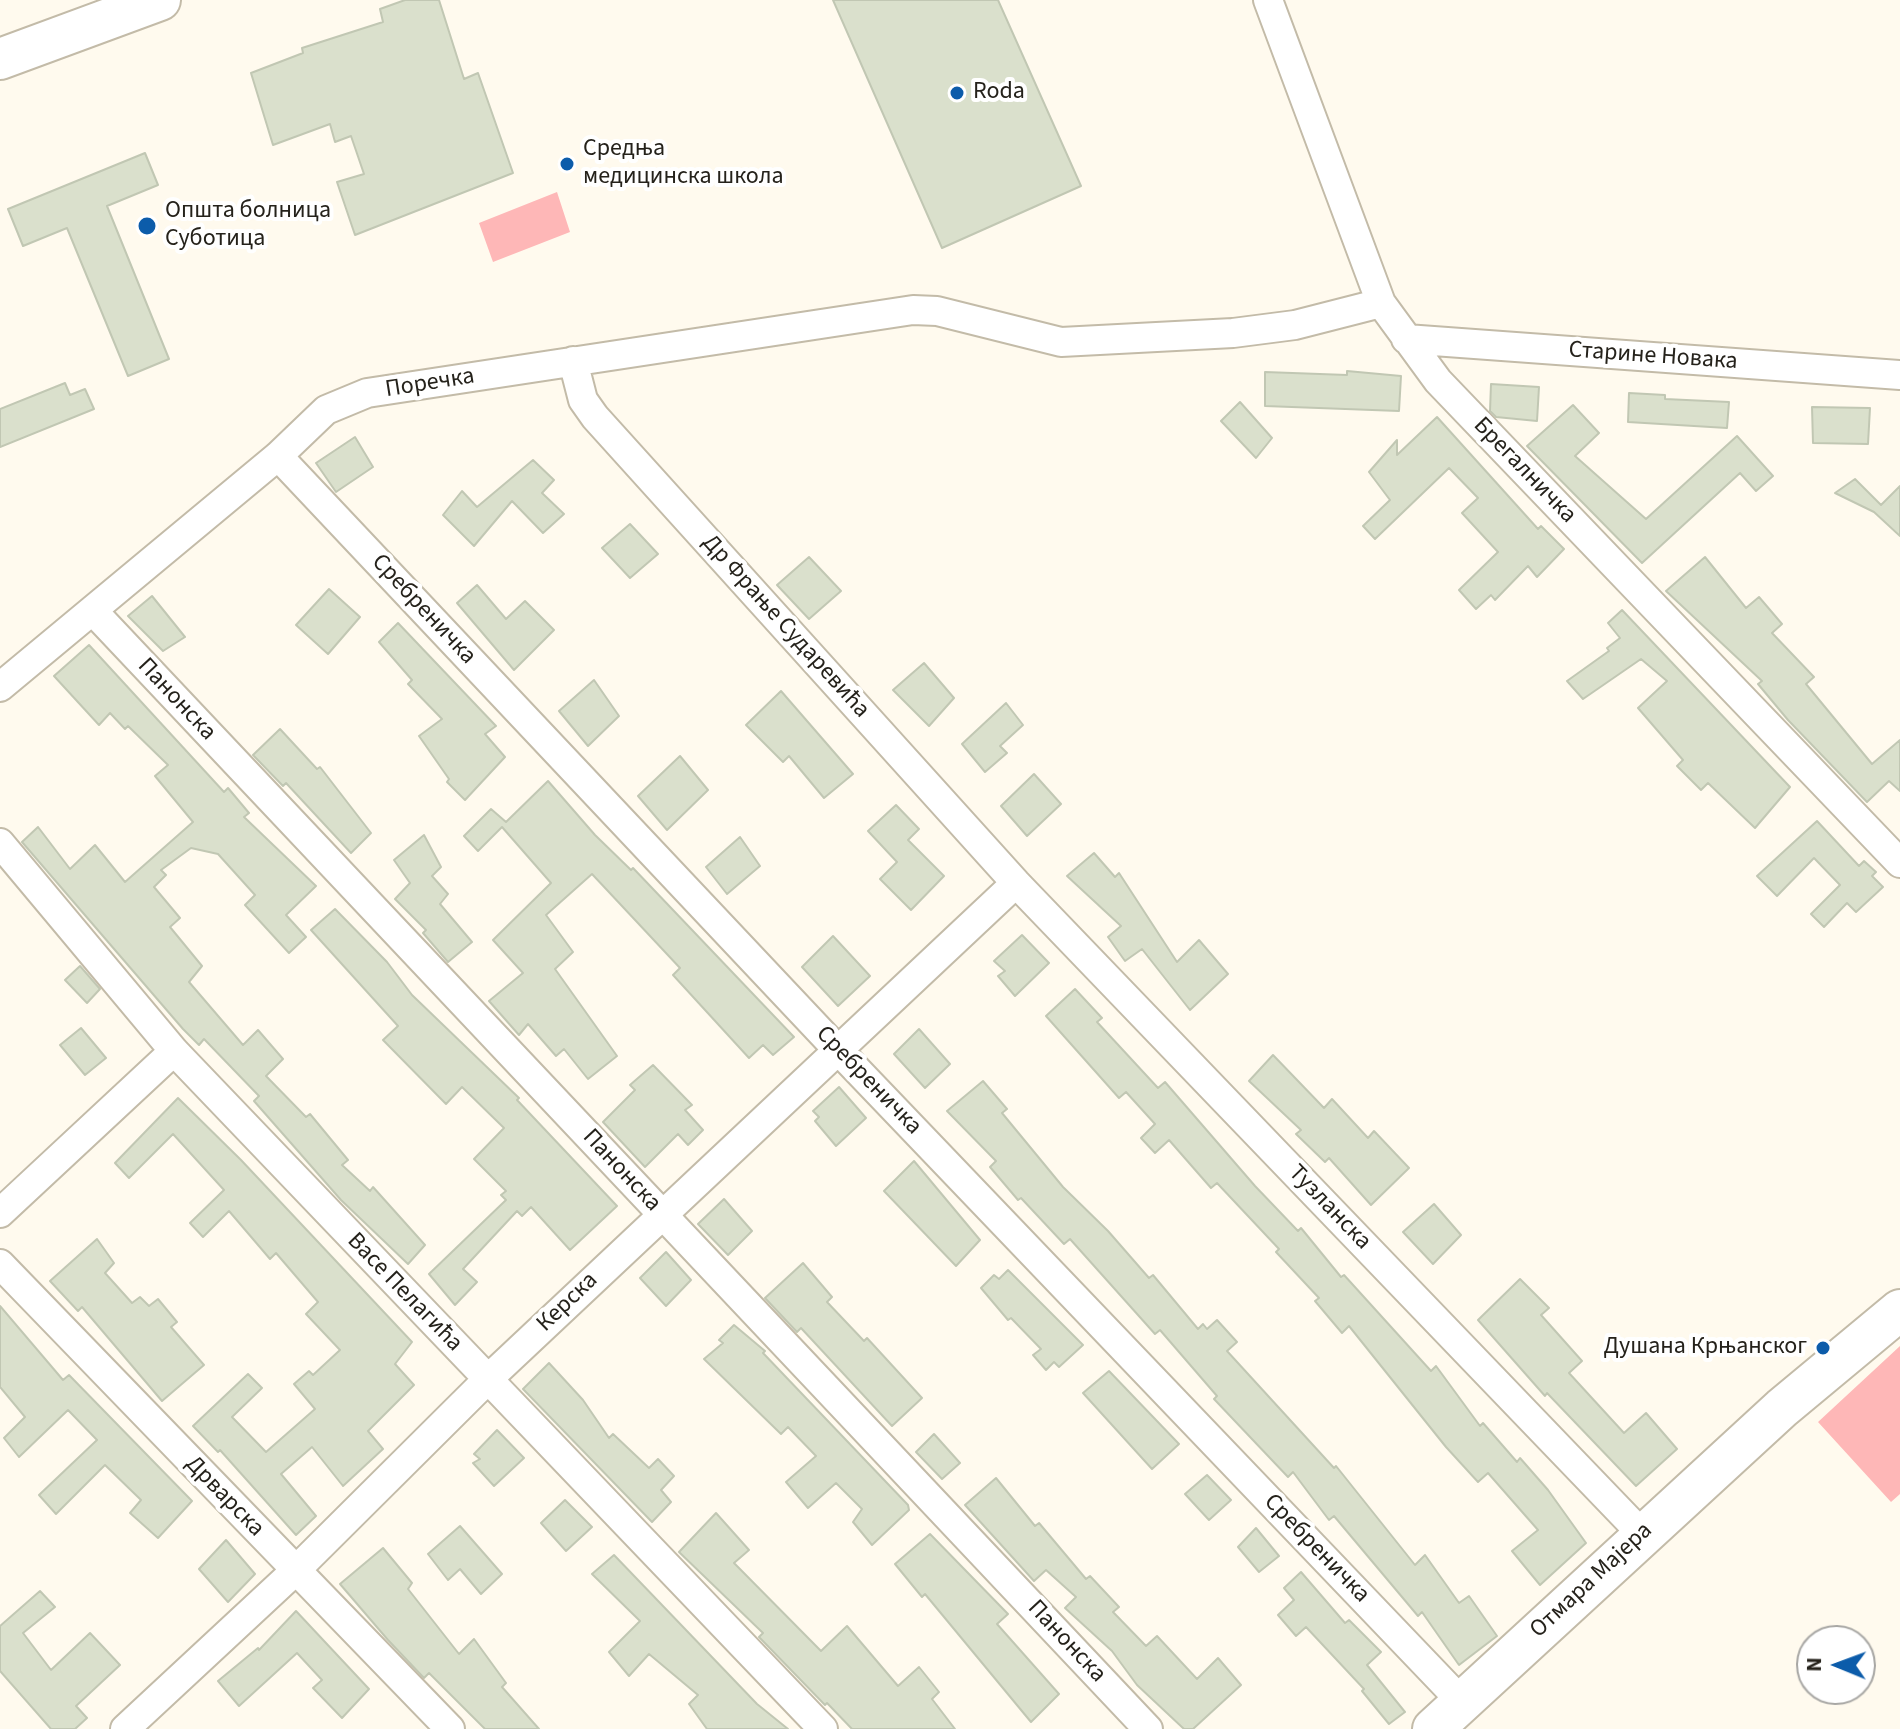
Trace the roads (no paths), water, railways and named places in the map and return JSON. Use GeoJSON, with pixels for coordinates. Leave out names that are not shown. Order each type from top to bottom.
{"type":"FeatureCollection","features":[{"type":"Feature","properties":{"kind":"street"},"geometry":{"type":"LineString","coordinates":[[0,59],[160,0]]}},
{"type":"Feature","properties":{"kind":"street","name":"Брегалничка"},"geometry":{"type":"LineString","coordinates":[[1268,0],[1381,303],[1406,339],[1438,381],[1900,863]]}},
{"type":"Feature","properties":{"kind":"street","name":"Поречка"},"geometry":{"type":"LineString","coordinates":[[0,687],[278,456],[326,410],[367,393],[913,310],[937,311],[1061,342],[1233,333],[1295,325],[1381,303]]}},
{"type":"Feature","properties":{"kind":"street","name":"Старине Новака"},"geometry":{"type":"LineString","coordinates":[[1406,339],[1896,379]]}},
{"type":"Feature","properties":{"kind":"street","name":"Др Фрање Сударевића"},"geometry":{"type":"LineString","coordinates":[[573,361],[583,400],[595,417],[1016,883]]}},
{"type":"Feature","properties":{"kind":"street","name":"Сребреничка"},"geometry":{"type":"LineString","coordinates":[[278,456],[836,1048],[1462,1702]]}},
{"type":"Feature","properties":{"kind":"street","name":"Панонска"},"geometry":{"type":"LineString","coordinates":[[94,612],[1148,1729]]}},
{"type":"Feature","properties":{"kind":"street","name":"Васе Пелагића"},"geometry":{"type":"LineString","coordinates":[[0,843],[174,1051],[823,1729]]}},
{"type":"Feature","properties":{"kind":"street","name":"Керска"},"geometry":{"type":"LineString","coordinates":[[125,1729],[295,1571],[487,1380],[836,1048],[1016,883]]}},
{"type":"Feature","properties":{"kind":"street","name":"Тузланска"},"geometry":{"type":"LineString","coordinates":[[1016,883],[1642,1534]]}},
{"type":"Feature","properties":{"kind":"street"},"geometry":{"type":"LineString","coordinates":[[0,1213],[174,1051]]}},
{"type":"Feature","properties":{"kind":"street","name":"Дрварска"},"geometry":{"type":"LineString","coordinates":[[0,1264],[450,1729]]}},
{"type":"Feature","properties":{"kind":"street","name":"Отмара Мајера"},"geometry":{"type":"LineString","coordinates":[[1433,1729],[1752,1435],[1900,1310]]}},
{"type":"Feature","properties":{"kind":"place","name":"Roda"},"geometry":{"type":"Point","coordinates":[957,93]}},
{"type":"Feature","properties":{"kind":"place","name":"Средња медицинска школа"},"geometry":{"type":"Point","coordinates":[567,164]}},
{"type":"Feature","properties":{"kind":"place","name":"Општа болница Суботица"},"geometry":{"type":"Point","coordinates":[147,226]}},
{"type":"Feature","properties":{"kind":"place","name":"Душана Крњанског"},"geometry":{"type":"Point","coordinates":[1823,1348]}}]}
